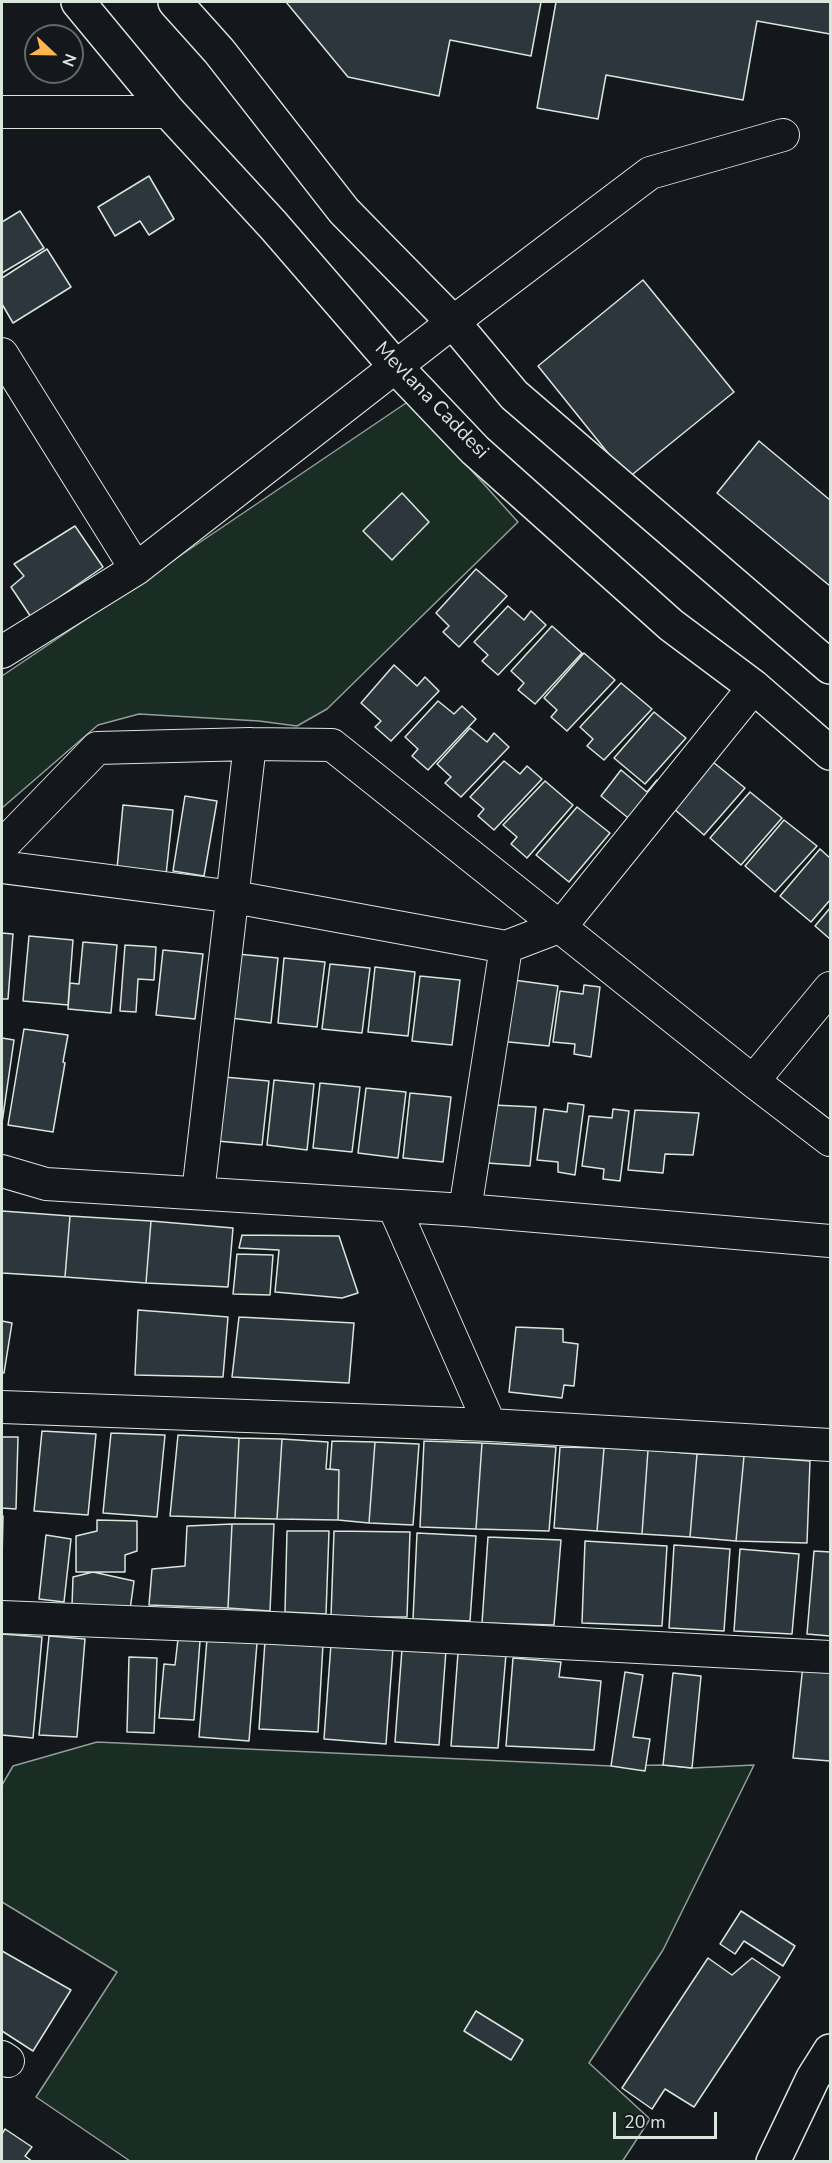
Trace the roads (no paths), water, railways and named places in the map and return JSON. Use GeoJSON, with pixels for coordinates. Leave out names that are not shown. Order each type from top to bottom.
{"type":"FeatureCollection","features":[{"type":"Feature","properties":{"kind":"main road","name":"Mevlana Caddesi"},"geometry":{"type":"LineString","coordinates":[[78,2],[169,112],[273,225],[396,367],[484,458],[670,625],[754,687],[831,753]]}},
{"type":"Feature","properties":{"kind":"main road"},"geometry":{"type":"LineString","coordinates":[[175,2],[219,51],[344,211],[453,322],[514,395],[831,666]]}},
{"type":"Feature","properties":{"kind":"main road"},"geometry":{"type":"LineString","coordinates":[[773,2162],[822,2080],[831,2051]]}},
{"type":"Feature","properties":{"kind":"street"},"geometry":{"type":"LineString","coordinates":[[2,112],[169,112]]}},
{"type":"Feature","properties":{"kind":"street"},"geometry":{"type":"LineString","coordinates":[[2,652],[136,569],[453,322],[650,173],[783,135]]}},
{"type":"Feature","properties":{"kind":"street"},"geometry":{"type":"LineString","coordinates":[[3,360],[136,569]]}},
{"type":"Feature","properties":{"kind":"street"},"geometry":{"type":"LineString","coordinates":[[2,867],[234,897],[506,947],[561,926],[754,687]]}},
{"type":"Feature","properties":{"kind":"street"},"geometry":{"type":"LineString","coordinates":[[198,1193],[250,744]]}},
{"type":"Feature","properties":{"kind":"street"},"geometry":{"type":"LineString","coordinates":[[2,846],[97,747],[332,745],[753,1081],[831,1140]]}},
{"type":"Feature","properties":{"kind":"street"},"geometry":{"type":"LineString","coordinates":[[465,1210],[506,947]]}},
{"type":"Feature","properties":{"kind":"street"},"geometry":{"type":"LineString","coordinates":[[753,1081],[831,988]]}},
{"type":"Feature","properties":{"kind":"street"},"geometry":{"type":"LineString","coordinates":[[2,1172],[46,1184],[465,1210],[831,1242]]}},
{"type":"Feature","properties":{"kind":"street"},"geometry":{"type":"LineString","coordinates":[[394,1207],[490,1425]]}},
{"type":"Feature","properties":{"kind":"street"},"geometry":{"type":"LineString","coordinates":[[2,1407],[490,1425],[831,1445]]}},
{"type":"Feature","properties":{"kind":"street"},"geometry":{"type":"LineString","coordinates":[[2,1617],[831,1657]]}}]}
